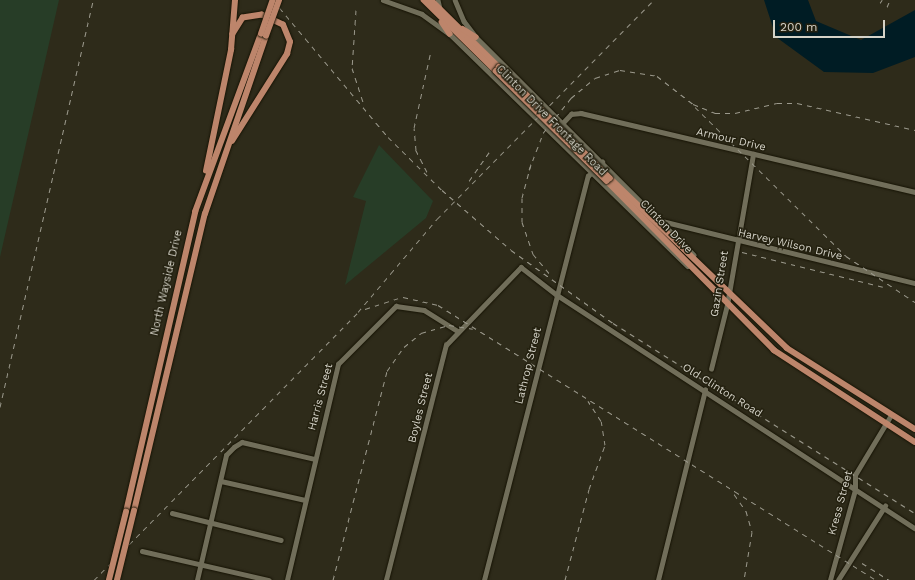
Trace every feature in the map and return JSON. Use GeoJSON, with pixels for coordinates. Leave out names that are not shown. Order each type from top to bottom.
{"type":"FeatureCollection","features":[{"type":"Feature","properties":{"kind":"main road"},"geometry":{"type":"LineString","coordinates":[[203,187],[233,34],[235,0]]}},
{"type":"Feature","properties":{"kind":"main road","name":"North Wayside Drive"},"geometry":{"type":"LineString","coordinates":[[117,580],[199,239],[273,0]]}},
{"type":"Feature","properties":{"kind":"main road","name":"North Wayside Drive"},"geometry":{"type":"LineString","coordinates":[[109,580],[142,442],[182,261],[203,187],[263,35],[279,0]]}},
{"type":"Feature","properties":{"kind":"main road","name":"Clinton Drive"},"geometry":{"type":"LineString","coordinates":[[424,0],[787,348],[915,429]]}},
{"type":"Feature","properties":{"kind":"main road","name":"Clinton Drive"},"geometry":{"type":"LineString","coordinates":[[431,0],[497,69]]}},
{"type":"Feature","properties":{"kind":"main road"},"geometry":{"type":"LineString","coordinates":[[434,10],[450,34]]}},
{"type":"Feature","properties":{"kind":"main road"},"geometry":{"type":"LineString","coordinates":[[224,157],[287,54],[290,42],[283,25],[262,16],[243,18],[233,34]]}},
{"type":"Feature","properties":{"kind":"main road"},"geometry":{"type":"LineString","coordinates":[[448,18],[476,37]]}},
{"type":"Feature","properties":{"kind":"main road","name":"Clinton Drive"},"geometry":{"type":"LineString","coordinates":[[609,179],[694,272],[774,350],[915,442]]}},
{"type":"Feature","properties":{"kind":"main road"},"geometry":{"type":"LineString","coordinates":[[821,382],[827,374]]}},
{"type":"Feature","properties":{"kind":"street","name":"Clinton Drive Frontage Road"},"geometry":{"type":"LineString","coordinates":[[383,0],[422,14],[450,34],[694,272]]}},
{"type":"Feature","properties":{"kind":"street"},"geometry":{"type":"LineString","coordinates":[[438,0],[441,11]]}},
{"type":"Feature","properties":{"kind":"street","name":"Clinton Drive Frontage Road"},"geometry":{"type":"LineString","coordinates":[[455,0],[464,21],[476,37],[661,221],[706,270]]}},
{"type":"Feature","properties":{"kind":"street","name":"Armour Drive"},"geometry":{"type":"LineString","coordinates":[[552,134],[571,114],[581,113],[915,192]]}},
{"type":"Feature","properties":{"kind":"street","name":"Gazin Street"},"geometry":{"type":"LineString","coordinates":[[711,369],[727,305],[736,242],[753,154]]}},
{"type":"Feature","properties":{"kind":"street","name":"Lathrop Street"},"geometry":{"type":"LineString","coordinates":[[484,580],[557,294],[591,173],[602,162]]}},
{"type":"Feature","properties":{"kind":"street","name":"Harvey Wilson Drive"},"geometry":{"type":"LineString","coordinates":[[661,221],[736,242],[915,283]]}},
{"type":"Feature","properties":{"kind":"street","name":"Old Clinton Road"},"geometry":{"type":"LineString","coordinates":[[521,267],[557,294],[835,472],[855,490],[885,506],[915,528]]}},
{"type":"Feature","properties":{"kind":"street","name":"Boyles Street"},"geometry":{"type":"LineString","coordinates":[[386,580],[445,348],[457,331],[521,267]]}},
{"type":"Feature","properties":{"kind":"street","name":"Harris Street"},"geometry":{"type":"LineString","coordinates":[[287,580],[338,364],[391,310],[404,305],[424,310],[457,331]]}},
{"type":"Feature","properties":{"kind":"street"},"geometry":{"type":"LineString","coordinates":[[658,580],[705,390]]}},
{"type":"Feature","properties":{"kind":"street","name":"Kress Street"},"geometry":{"type":"LineString","coordinates":[[830,580],[855,490],[855,475],[892,415]]}},
{"type":"Feature","properties":{"kind":"street"},"geometry":{"type":"LineString","coordinates":[[197,580],[226,455],[242,442],[315,459]]}},
{"type":"Feature","properties":{"kind":"street"},"geometry":{"type":"LineString","coordinates":[[221,481],[305,500]]}},
{"type":"Feature","properties":{"kind":"street"},"geometry":{"type":"LineString","coordinates":[[838,580],[885,506]]}},
{"type":"Feature","properties":{"kind":"street"},"geometry":{"type":"LineString","coordinates":[[172,513],[281,540]]}},
{"type":"Feature","properties":{"kind":"street"},"geometry":{"type":"LineString","coordinates":[[142,551],[268,580]]}},
{"type":"Feature","properties":{"kind":"green space"},"geometry":{"type":"Polygon","coordinates":[[[0,0],[59,0],[0,257],[0,0]]]}},
{"type":"Feature","properties":{"kind":"green space"},"geometry":{"type":"Polygon","coordinates":[[[379,145],[433,201],[426,218],[345,285],[366,201],[353,197],[379,145]]]}},
{"type":"Feature","properties":{"kind":"water"},"geometry":{"type":"Polygon","coordinates":[[[764,0],[808,0],[816,21],[861,40],[915,10],[915,57],[873,73],[824,72],[776,37],[764,0]]]}},
{"type":"Feature","properties":{"kind":"railway"},"geometry":{"type":"LineString","coordinates":[[0,407],[93,0]]}},
{"type":"Feature","properties":{"kind":"railway"},"geometry":{"type":"LineString","coordinates":[[273,0],[388,137],[442,190],[511,250],[613,323],[915,513]]}},
{"type":"Feature","properties":{"kind":"railway"},"geometry":{"type":"LineString","coordinates":[[94,580],[358,312],[437,219],[654,0]]}},
{"type":"Feature","properties":{"kind":"railway"},"geometry":{"type":"LineString","coordinates":[[887,7],[890,0]]}},
{"type":"Feature","properties":{"kind":"railway"},"geometry":{"type":"LineString","coordinates":[[356,10],[352,68],[364,105]]}},
{"type":"Feature","properties":{"kind":"railway"},"geometry":{"type":"LineString","coordinates":[[427,172],[416,150],[414,128],[431,51]]}},
{"type":"Feature","properties":{"kind":"railway"},"geometry":{"type":"LineString","coordinates":[[529,170],[543,133],[571,98],[595,78],[620,70],[657,76],[693,104],[715,113],[735,113],[777,103],[797,103],[915,130]]}},
{"type":"Feature","properties":{"kind":"railway"},"geometry":{"type":"LineString","coordinates":[[695,107],[846,256],[915,302]]}},
{"type":"Feature","properties":{"kind":"railway"},"geometry":{"type":"LineString","coordinates":[[469,181],[491,150]]}},
{"type":"Feature","properties":{"kind":"railway"},"geometry":{"type":"LineString","coordinates":[[531,164],[522,198],[522,222],[533,254],[549,273]]}},
{"type":"Feature","properties":{"kind":"railway"},"geometry":{"type":"LineString","coordinates":[[742,252],[883,287]]}},
{"type":"Feature","properties":{"kind":"railway"},"geometry":{"type":"LineString","coordinates":[[365,309],[403,297],[438,305],[876,580]]}},
{"type":"Feature","properties":{"kind":"railway"},"geometry":{"type":"LineString","coordinates":[[333,580],[387,371],[404,347],[421,333],[449,325],[473,329]]}},
{"type":"Feature","properties":{"kind":"railway"},"geometry":{"type":"LineString","coordinates":[[565,580],[589,489],[605,445],[601,421],[588,401]]}},
{"type":"Feature","properties":{"kind":"railway"},"geometry":{"type":"LineString","coordinates":[[734,494],[746,511],[752,532],[744,580]]}},
{"type":"Feature","properties":{"kind":"railway"},"geometry":{"type":"LineString","coordinates":[[862,563],[889,580]]}}]}
